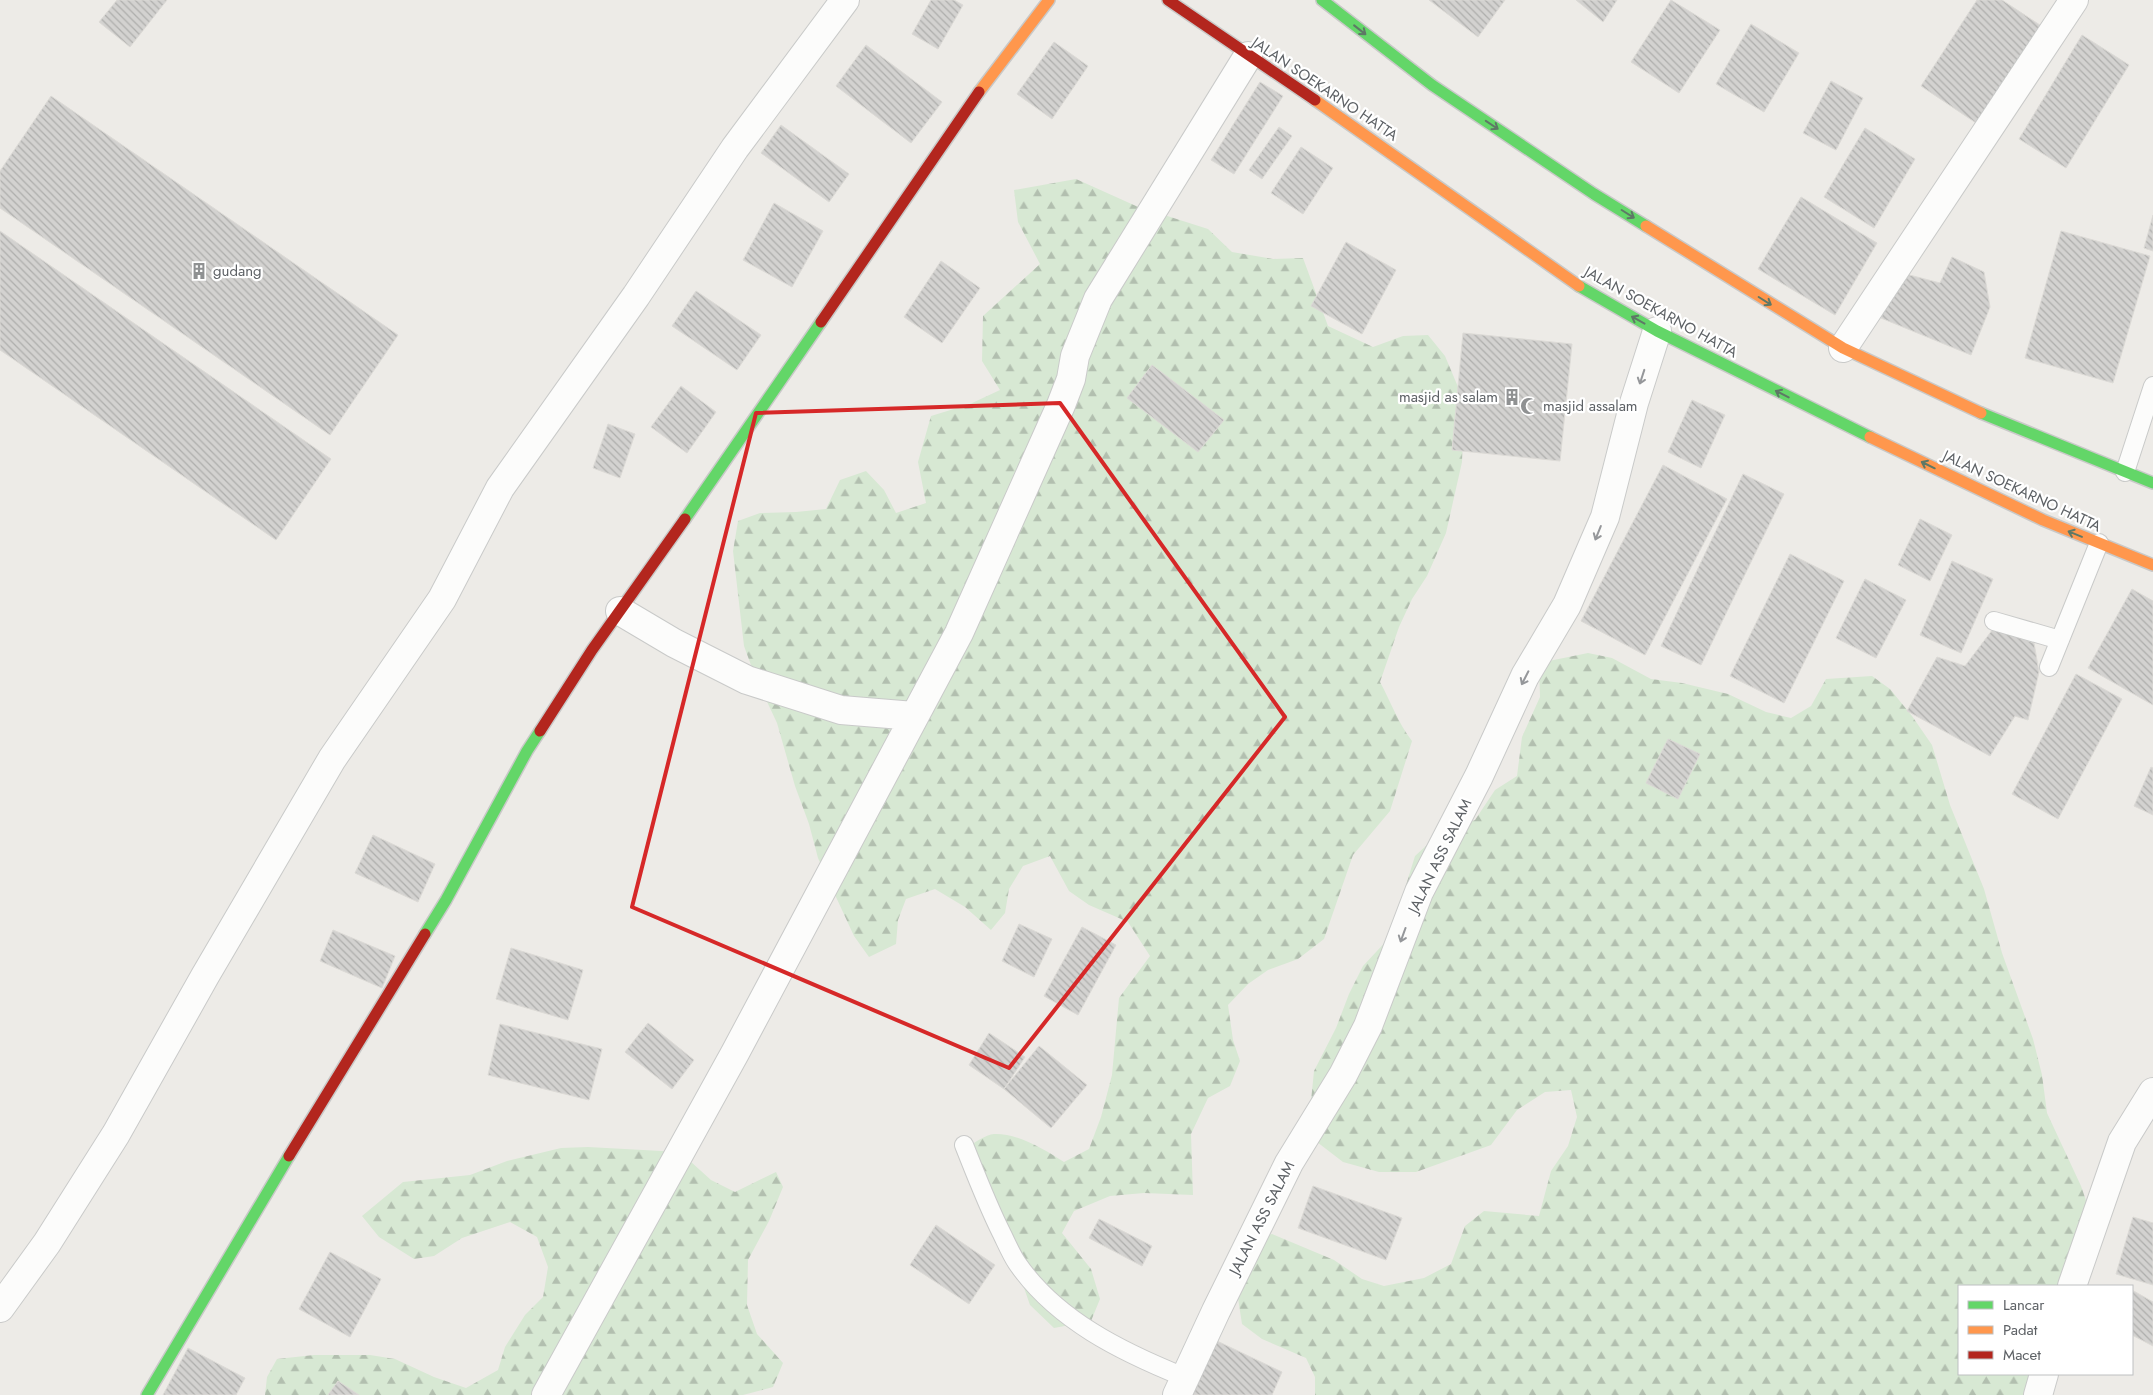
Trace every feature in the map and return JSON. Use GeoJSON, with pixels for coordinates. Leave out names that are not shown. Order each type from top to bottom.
{"type":"FeatureCollection","features":[{"type":"Feature","properties":{"kind":"main road"},"geometry":{"type":"LineString","coordinates":[[146,1395],[356,1043],[446,900],[527,751],[592,650],[974,99],[1030,22],[1049,0]]}},
{"type":"Feature","properties":{"kind":"main road","name":"JALAN SOEKARNO HATTA"},"geometry":{"type":"LineString","coordinates":[[1168,0],[1382,146],[1588,292],[1657,331],[1792,399],[2034,516],[2153,565]]}},
{"type":"Feature","properties":{"kind":"main road"},"geometry":{"type":"LineString","coordinates":[[1322,0],[1432,85],[1594,194],[1843,348],[1976,411],[2153,483]]}},
{"type":"Feature","properties":{"kind":"street"},"geometry":{"type":"LineString","coordinates":[[0,1308],[47,1243],[116,1134],[205,976],[332,759],[442,598],[500,488],[631,304],[735,148],[845,0]]}},
{"type":"Feature","properties":{"kind":"street"},"geometry":{"type":"LineString","coordinates":[[1843,348],[2074,0]]}},
{"type":"Feature","properties":{"kind":"street"},"geometry":{"type":"LineString","coordinates":[[546,1395],[731,1061],[959,633],[1057,414],[1071,379],[1074,356],[1098,299],[1248,56]]}},
{"type":"Feature","properties":{"kind":"street","name":"JALAN ASS SALAM"},"geometry":{"type":"LineString","coordinates":[[1181,1386],[1289,1162],[1343,1075],[1368,1026],[1419,892],[1479,776],[1525,676],[1567,605],[1605,517],[1632,411],[1657,331]]}},
{"type":"Feature","properties":{"kind":"street"},"geometry":{"type":"LineString","coordinates":[[620,611],[674,643],[747,680],[841,710],[914,716]]}},
{"type":"Feature","properties":{"kind":"street"},"geometry":{"type":"LineString","coordinates":[[2072,1285],[2122,1142],[2153,1092]]}},
{"type":"Feature","properties":{"kind":"street"},"geometry":{"type":"LineString","coordinates":[[2038,1395],[2044,1375]]}},
{"type":"Feature","properties":{"kind":"lane"},"geometry":{"type":"LineString","coordinates":[[2125,472],[2153,386]]}},
{"type":"Feature","properties":{"kind":"lane"},"geometry":{"type":"LineString","coordinates":[[2049,667],[2098,543]]}},
{"type":"Feature","properties":{"kind":"lane"},"geometry":{"type":"LineString","coordinates":[[1994,621],[2060,640]]}},
{"type":"Feature","properties":{"kind":"lane"},"geometry":{"type":"LineString","coordinates":[[964,1144],[985,1199],[1002,1235],[1016,1261],[1034,1286],[1076,1322],[1181,1386]]}},
{"type":"Feature","properties":{"kind":"highlighted area"},"geometry":{"type":"Polygon","coordinates":[[[1060,403],[1285,717],[1009,1068],[632,907],[756,413],[1060,403]]]}},
{"type":"Feature","properties":{"kind":"green space"},"geometry":{"type":"Polygon","coordinates":[[[1076,179],[1136,206],[1208,229],[1232,252],[1273,259],[1303,258],[1328,326],[1373,347],[1403,336],[1428,335],[1445,356],[1461,394],[1463,432],[1462,462],[1446,533],[1427,576],[1412,599],[1399,627],[1380,682],[1412,741],[1390,811],[1353,855],[1324,939],[1298,959],[1268,970],[1248,984],[1228,1005],[1233,1040],[1240,1061],[1230,1086],[1208,1098],[1191,1134],[1193,1195],[1144,1193],[1110,1196],[1074,1211],[1062,1233],[1091,1269],[1100,1299],[1091,1321],[1054,1328],[1030,1305],[1015,1262],[966,1148],[983,1137],[991,1134],[1003,1134],[1022,1139],[1064,1162],[1089,1149],[1101,1117],[1112,1075],[1119,998],[1150,956],[1128,922],[1089,905],[1069,891],[1050,856],[1023,866],[1009,889],[1005,913],[991,930],[965,907],[935,889],[906,899],[898,920],[896,944],[869,957],[854,936],[818,858],[777,723],[755,676],[744,646],[733,551],[738,521],[760,513],[826,509],[840,480],[866,471],[884,490],[896,513],[926,503],[918,462],[931,416],[970,404],[1000,390],[982,361],[983,316],[1040,264],[1018,222],[1014,190],[1076,179]]]}},
{"type":"Feature","properties":{"kind":"green space"},"geometry":{"type":"Polygon","coordinates":[[[1588,653],[1612,658],[1651,679],[1682,683],[1728,694],[1766,712],[1791,718],[1811,706],[1826,679],[1872,676],[1890,689],[1912,716],[1932,745],[1950,805],[1984,889],[2002,953],[2033,1039],[2042,1075],[2047,1113],[2081,1186],[2091,1215],[2087,1285],[1958,1285],[1958,1375],[2052,1375],[2047,1395],[1315,1395],[1315,1377],[1306,1358],[1262,1339],[1242,1324],[1235,1279],[1251,1239],[1272,1234],[1334,1260],[1362,1279],[1384,1286],[1424,1278],[1451,1264],[1465,1226],[1484,1211],[1539,1216],[1551,1171],[1568,1146],[1577,1117],[1571,1090],[1545,1092],[1517,1110],[1491,1145],[1416,1172],[1379,1172],[1343,1162],[1317,1142],[1309,1121],[1314,1071],[1336,1028],[1349,994],[1363,966],[1390,937],[1415,856],[1440,833],[1475,820],[1495,790],[1517,776],[1522,737],[1540,697],[1539,663],[1588,653]]]}},
{"type":"Feature","properties":{"kind":"green space"},"geometry":{"type":"Polygon","coordinates":[[[588,1147],[680,1152],[711,1180],[735,1192],[776,1172],[783,1187],[769,1221],[748,1260],[747,1305],[757,1334],[783,1363],[773,1387],[743,1395],[265,1395],[267,1377],[277,1359],[314,1355],[370,1355],[395,1359],[434,1377],[466,1388],[498,1370],[505,1347],[525,1315],[543,1297],[548,1267],[537,1237],[510,1222],[462,1238],[434,1256],[414,1259],[379,1237],[362,1216],[403,1182],[470,1175],[507,1161],[561,1148],[588,1147]]]}},
{"type":"Feature","properties":{"kind":"building"},"geometry":{"type":"Polygon","coordinates":[[[117,0],[167,0],[130,47],[99,22],[117,0]]]}},
{"type":"Feature","properties":{"kind":"building"},"geometry":{"type":"Polygon","coordinates":[[[931,0],[954,0],[963,5],[938,49],[912,34],[931,0]]]}},
{"type":"Feature","properties":{"kind":"building"},"geometry":{"type":"Polygon","coordinates":[[[1429,0],[1505,0],[1478,37],[1429,0]]]}},
{"type":"Feature","properties":{"kind":"building"},"geometry":{"type":"Polygon","coordinates":[[[1576,0],[1617,0],[1603,22],[1576,0]]]}},
{"type":"Feature","properties":{"kind":"building"},"geometry":{"type":"Polygon","coordinates":[[[1671,0],[1720,30],[1679,93],[1631,62],[1671,0]]]}},
{"type":"Feature","properties":{"kind":"building"},"geometry":{"type":"Polygon","coordinates":[[[1977,0],[2002,0],[2049,31],[1985,129],[1921,86],[1977,0]]]}},
{"type":"Feature","properties":{"kind":"building"},"geometry":{"type":"Polygon","coordinates":[[[1751,24],[1799,53],[1764,112],[1716,84],[1751,24]]]}},
{"type":"Feature","properties":{"kind":"building"},"geometry":{"type":"Polygon","coordinates":[[[2082,35],[2129,65],[2066,168],[2019,139],[2082,35]]]}},
{"type":"Feature","properties":{"kind":"building"},"geometry":{"type":"Polygon","coordinates":[[[1054,42],[1088,66],[1052,119],[1017,94],[1054,42]]]}},
{"type":"Feature","properties":{"kind":"building"},"geometry":{"type":"Polygon","coordinates":[[[866,45],[942,102],[911,143],[836,86],[866,45]]]}},
{"type":"Feature","properties":{"kind":"building"},"geometry":{"type":"Polygon","coordinates":[[[1831,81],[1863,98],[1836,150],[1803,133],[1831,81]]]}},
{"type":"Feature","properties":{"kind":"building"},"geometry":{"type":"Polygon","coordinates":[[[1260,82],[1283,96],[1234,174],[1211,160],[1260,82]]]}},
{"type":"Feature","properties":{"kind":"building","name":"gudang"},"geometry":{"type":"Polygon","coordinates":[[[51,96],[398,335],[330,435],[0,208],[0,171],[51,96]]]}},
{"type":"Feature","properties":{"kind":"building"},"geometry":{"type":"Polygon","coordinates":[[[781,125],[849,174],[829,202],[761,153],[781,125]]]}},
{"type":"Feature","properties":{"kind":"building"},"geometry":{"type":"Polygon","coordinates":[[[1279,127],[1292,136],[1262,179],[1249,170],[1279,127]]]}},
{"type":"Feature","properties":{"kind":"building"},"geometry":{"type":"Polygon","coordinates":[[[1865,128],[1915,159],[1874,228],[1824,197],[1865,128]]]}},
{"type":"Feature","properties":{"kind":"building"},"geometry":{"type":"Polygon","coordinates":[[[1301,147],[1333,168],[1303,214],[1271,193],[1301,147]]]}},
{"type":"Feature","properties":{"kind":"building"},"geometry":{"type":"Polygon","coordinates":[[[1801,197],[1877,243],[1835,315],[1758,269],[1801,197]]]}},
{"type":"Feature","properties":{"kind":"building"},"geometry":{"type":"Polygon","coordinates":[[[774,203],[823,231],[792,287],[743,260],[774,203]]]}},
{"type":"Feature","properties":{"kind":"building"},"geometry":{"type":"Polygon","coordinates":[[[2153,215],[2153,251],[2144,248],[2153,215]]]}},
{"type":"Feature","properties":{"kind":"building"},"geometry":{"type":"Polygon","coordinates":[[[0,231],[331,459],[276,540],[0,350],[0,231]]]}},
{"type":"Feature","properties":{"kind":"building"},"geometry":{"type":"Polygon","coordinates":[[[2061,231],[2150,256],[2113,383],[2025,358],[2061,231]]]}},
{"type":"Feature","properties":{"kind":"building"},"geometry":{"type":"Polygon","coordinates":[[[1346,242],[1396,270],[1362,334],[1311,306],[1346,242]]]}},
{"type":"Feature","properties":{"kind":"building"},"geometry":{"type":"Polygon","coordinates":[[[1952,257],[1984,272],[1990,307],[1971,355],[1881,318],[1898,272],[1940,283],[1952,257]]]}},
{"type":"Feature","properties":{"kind":"building"},"geometry":{"type":"Polygon","coordinates":[[[941,261],[980,288],[942,343],[904,317],[941,261]]]}},
{"type":"Feature","properties":{"kind":"building"},"geometry":{"type":"Polygon","coordinates":[[[696,291],[761,335],[737,370],[672,326],[696,291]]]}},
{"type":"Feature","properties":{"kind":"building","name":"masjid as salam"},"geometry":{"type":"Polygon","coordinates":[[[1463,333],[1572,344],[1560,461],[1452,450],[1463,333]]]}},
{"type":"Feature","properties":{"kind":"building"},"geometry":{"type":"Polygon","coordinates":[[[1152,365],[1224,420],[1198,452],[1127,398],[1152,365]]]}},
{"type":"Feature","properties":{"kind":"building"},"geometry":{"type":"Polygon","coordinates":[[[681,386],[716,412],[687,453],[651,427],[681,386]]]}},
{"type":"Feature","properties":{"kind":"building"},"geometry":{"type":"Polygon","coordinates":[[[1692,400],[1725,415],[1701,468],[1668,452],[1692,400]]]}},
{"type":"Feature","properties":{"kind":"building"},"geometry":{"type":"Polygon","coordinates":[[[608,424],[635,434],[620,478],[593,468],[608,424]]]}},
{"type":"Feature","properties":{"kind":"building"},"geometry":{"type":"Polygon","coordinates":[[[1663,465],[1727,499],[1645,655],[1581,621],[1663,465]]]}},
{"type":"Feature","properties":{"kind":"building"},"geometry":{"type":"Polygon","coordinates":[[[1743,474],[1784,494],[1701,665],[1661,646],[1743,474]]]}},
{"type":"Feature","properties":{"kind":"building"},"geometry":{"type":"Polygon","coordinates":[[[1920,519],[1952,535],[1930,581],[1898,565],[1920,519]]]}},
{"type":"Feature","properties":{"kind":"building"},"geometry":{"type":"Polygon","coordinates":[[[1790,554],[1844,581],[1784,703],[1730,676],[1790,554]]]}},
{"type":"Feature","properties":{"kind":"building"},"geometry":{"type":"Polygon","coordinates":[[[1952,561],[1993,579],[1961,653],[1920,635],[1952,561]]]}},
{"type":"Feature","properties":{"kind":"building"},"geometry":{"type":"Polygon","coordinates":[[[1865,579],[1906,600],[1876,658],[1836,638],[1865,579]]]}},
{"type":"Feature","properties":{"kind":"building"},"geometry":{"type":"Polygon","coordinates":[[[2132,589],[2153,601],[2153,705],[2088,668],[2132,589]]]}},
{"type":"Feature","properties":{"kind":"building"},"geometry":{"type":"Polygon","coordinates":[[[1993,629],[2034,643],[2039,672],[2028,720],[2015,716],[1990,756],[1907,711],[1937,657],[1965,666],[1993,629]]]}},
{"type":"Feature","properties":{"kind":"building"},"geometry":{"type":"Polygon","coordinates":[[[2076,674],[2122,699],[2058,819],[2012,794],[2076,674]]]}},
{"type":"Feature","properties":{"kind":"building"},"geometry":{"type":"Polygon","coordinates":[[[1668,739],[1700,754],[1678,799],[1646,783],[1668,739]]]}},
{"type":"Feature","properties":{"kind":"building"},"geometry":{"type":"Polygon","coordinates":[[[2151,767],[2153,768],[2153,815],[2134,806],[2151,767]]]}},
{"type":"Feature","properties":{"kind":"building"},"geometry":{"type":"Polygon","coordinates":[[[373,835],[435,864],[418,902],[355,873],[373,835]]]}},
{"type":"Feature","properties":{"kind":"building"},"geometry":{"type":"Polygon","coordinates":[[[1019,924],[1052,939],[1034,977],[1002,961],[1019,924]]]}},
{"type":"Feature","properties":{"kind":"building"},"geometry":{"type":"Polygon","coordinates":[[[1082,927],[1116,945],[1078,1015],[1044,996],[1082,927]]]}},
{"type":"Feature","properties":{"kind":"building"},"geometry":{"type":"Polygon","coordinates":[[[333,930],[395,956],[382,988],[320,961],[333,930]]]}},
{"type":"Feature","properties":{"kind":"building"},"geometry":{"type":"Polygon","coordinates":[[[511,948],[583,970],[568,1020],[496,999],[511,948]]]}},
{"type":"Feature","properties":{"kind":"building"},"geometry":{"type":"Polygon","coordinates":[[[648,1023],[694,1060],[672,1089],[625,1052],[648,1023]]]}},
{"type":"Feature","properties":{"kind":"building"},"geometry":{"type":"Polygon","coordinates":[[[500,1024],[602,1049],[589,1100],[488,1075],[500,1024]]]}},
{"type":"Feature","properties":{"kind":"building"},"geometry":{"type":"Polygon","coordinates":[[[989,1033],[1025,1057],[1004,1089],[969,1065],[989,1033]]]}},
{"type":"Feature","properties":{"kind":"building"},"geometry":{"type":"Polygon","coordinates":[[[1039,1046],[1087,1085],[1051,1128],[1004,1089],[1039,1046]]]}},
{"type":"Feature","properties":{"kind":"building"},"geometry":{"type":"Polygon","coordinates":[[[1313,1186],[1402,1218],[1386,1260],[1298,1228],[1313,1186]]]}},
{"type":"Feature","properties":{"kind":"building"},"geometry":{"type":"Polygon","coordinates":[[[2133,1217],[2153,1223],[2153,1285],[2116,1274],[2133,1217]]]}},
{"type":"Feature","properties":{"kind":"building"},"geometry":{"type":"Polygon","coordinates":[[[1099,1219],[1152,1246],[1142,1266],[1089,1238],[1099,1219]]]}},
{"type":"Feature","properties":{"kind":"building"},"geometry":{"type":"Polygon","coordinates":[[[936,1225],[995,1265],[969,1304],[910,1265],[936,1225]]]}},
{"type":"Feature","properties":{"kind":"building"},"geometry":{"type":"Polygon","coordinates":[[[330,1252],[381,1279],[350,1337],[299,1309],[330,1252]]]}},
{"type":"Feature","properties":{"kind":"building"},"geometry":{"type":"Polygon","coordinates":[[[2133,1291],[2153,1302],[2153,1346],[2133,1336],[2133,1291]]]}},
{"type":"Feature","properties":{"kind":"building"},"geometry":{"type":"Polygon","coordinates":[[[1215,1340],[1282,1372],[1272,1395],[1189,1395],[1215,1340]]]}},
{"type":"Feature","properties":{"kind":"building"},"geometry":{"type":"Polygon","coordinates":[[[188,1348],[245,1378],[236,1395],[163,1395],[188,1348]]]}},
{"type":"Feature","properties":{"kind":"building"},"geometry":{"type":"Polygon","coordinates":[[[338,1381],[359,1395],[328,1395],[338,1381]]]}},
{"type":"Feature","properties":{"kind":"traffic: fast"},"geometry":{"type":"LineString","coordinates":[[1322,0],[1432,85],[1594,194],[1646,226]]}},
{"type":"Feature","properties":{"kind":"traffic: fast"},"geometry":{"type":"LineString","coordinates":[[1579,286],[1657,331],[1870,437]]}},
{"type":"Feature","properties":{"kind":"traffic: fast"},"geometry":{"type":"LineString","coordinates":[[685,519],[821,322]]}},
{"type":"Feature","properties":{"kind":"traffic: fast"},"geometry":{"type":"LineString","coordinates":[[1981,413],[2153,483]]}},
{"type":"Feature","properties":{"kind":"traffic: fast"},"geometry":{"type":"LineString","coordinates":[[425,934],[446,900],[527,751],[540,731]]}},
{"type":"Feature","properties":{"kind":"traffic: fast"},"geometry":{"type":"LineString","coordinates":[[147,1395],[289,1156]]}},
{"type":"Feature","properties":{"kind":"traffic: slow"},"geometry":{"type":"LineString","coordinates":[[979,92],[1049,0]]}},
{"type":"Feature","properties":{"kind":"traffic: slow"},"geometry":{"type":"LineString","coordinates":[[1315,100],[1579,286]]}},
{"type":"Feature","properties":{"kind":"traffic: slow"},"geometry":{"type":"LineString","coordinates":[[1646,226],[1843,348],[1981,413]]}},
{"type":"Feature","properties":{"kind":"traffic: slow"},"geometry":{"type":"LineString","coordinates":[[1870,437],[2043,520],[2153,565]]}},
{"type":"Feature","properties":{"kind":"traffic: jam"},"geometry":{"type":"LineString","coordinates":[[1168,0],[1315,100]]}},
{"type":"Feature","properties":{"kind":"traffic: jam"},"geometry":{"type":"LineString","coordinates":[[821,322],[979,92]]}},
{"type":"Feature","properties":{"kind":"traffic: jam"},"geometry":{"type":"LineString","coordinates":[[540,731],[592,650],[685,519]]}},
{"type":"Feature","properties":{"kind":"traffic: jam"},"geometry":{"type":"LineString","coordinates":[[289,1156],[425,934]]}},
{"type":"Feature","properties":{"kind":"place","name":"gudang"},"geometry":{"type":"Point","coordinates":[199,271]}},
{"type":"Feature","properties":{"kind":"place","name":"masjid as salam"},"geometry":{"type":"Point","coordinates":[1512,397]}},
{"type":"Feature","properties":{"kind":"place","name":"masjid assalam"},"geometry":{"type":"Point","coordinates":[1529,406]}}]}
